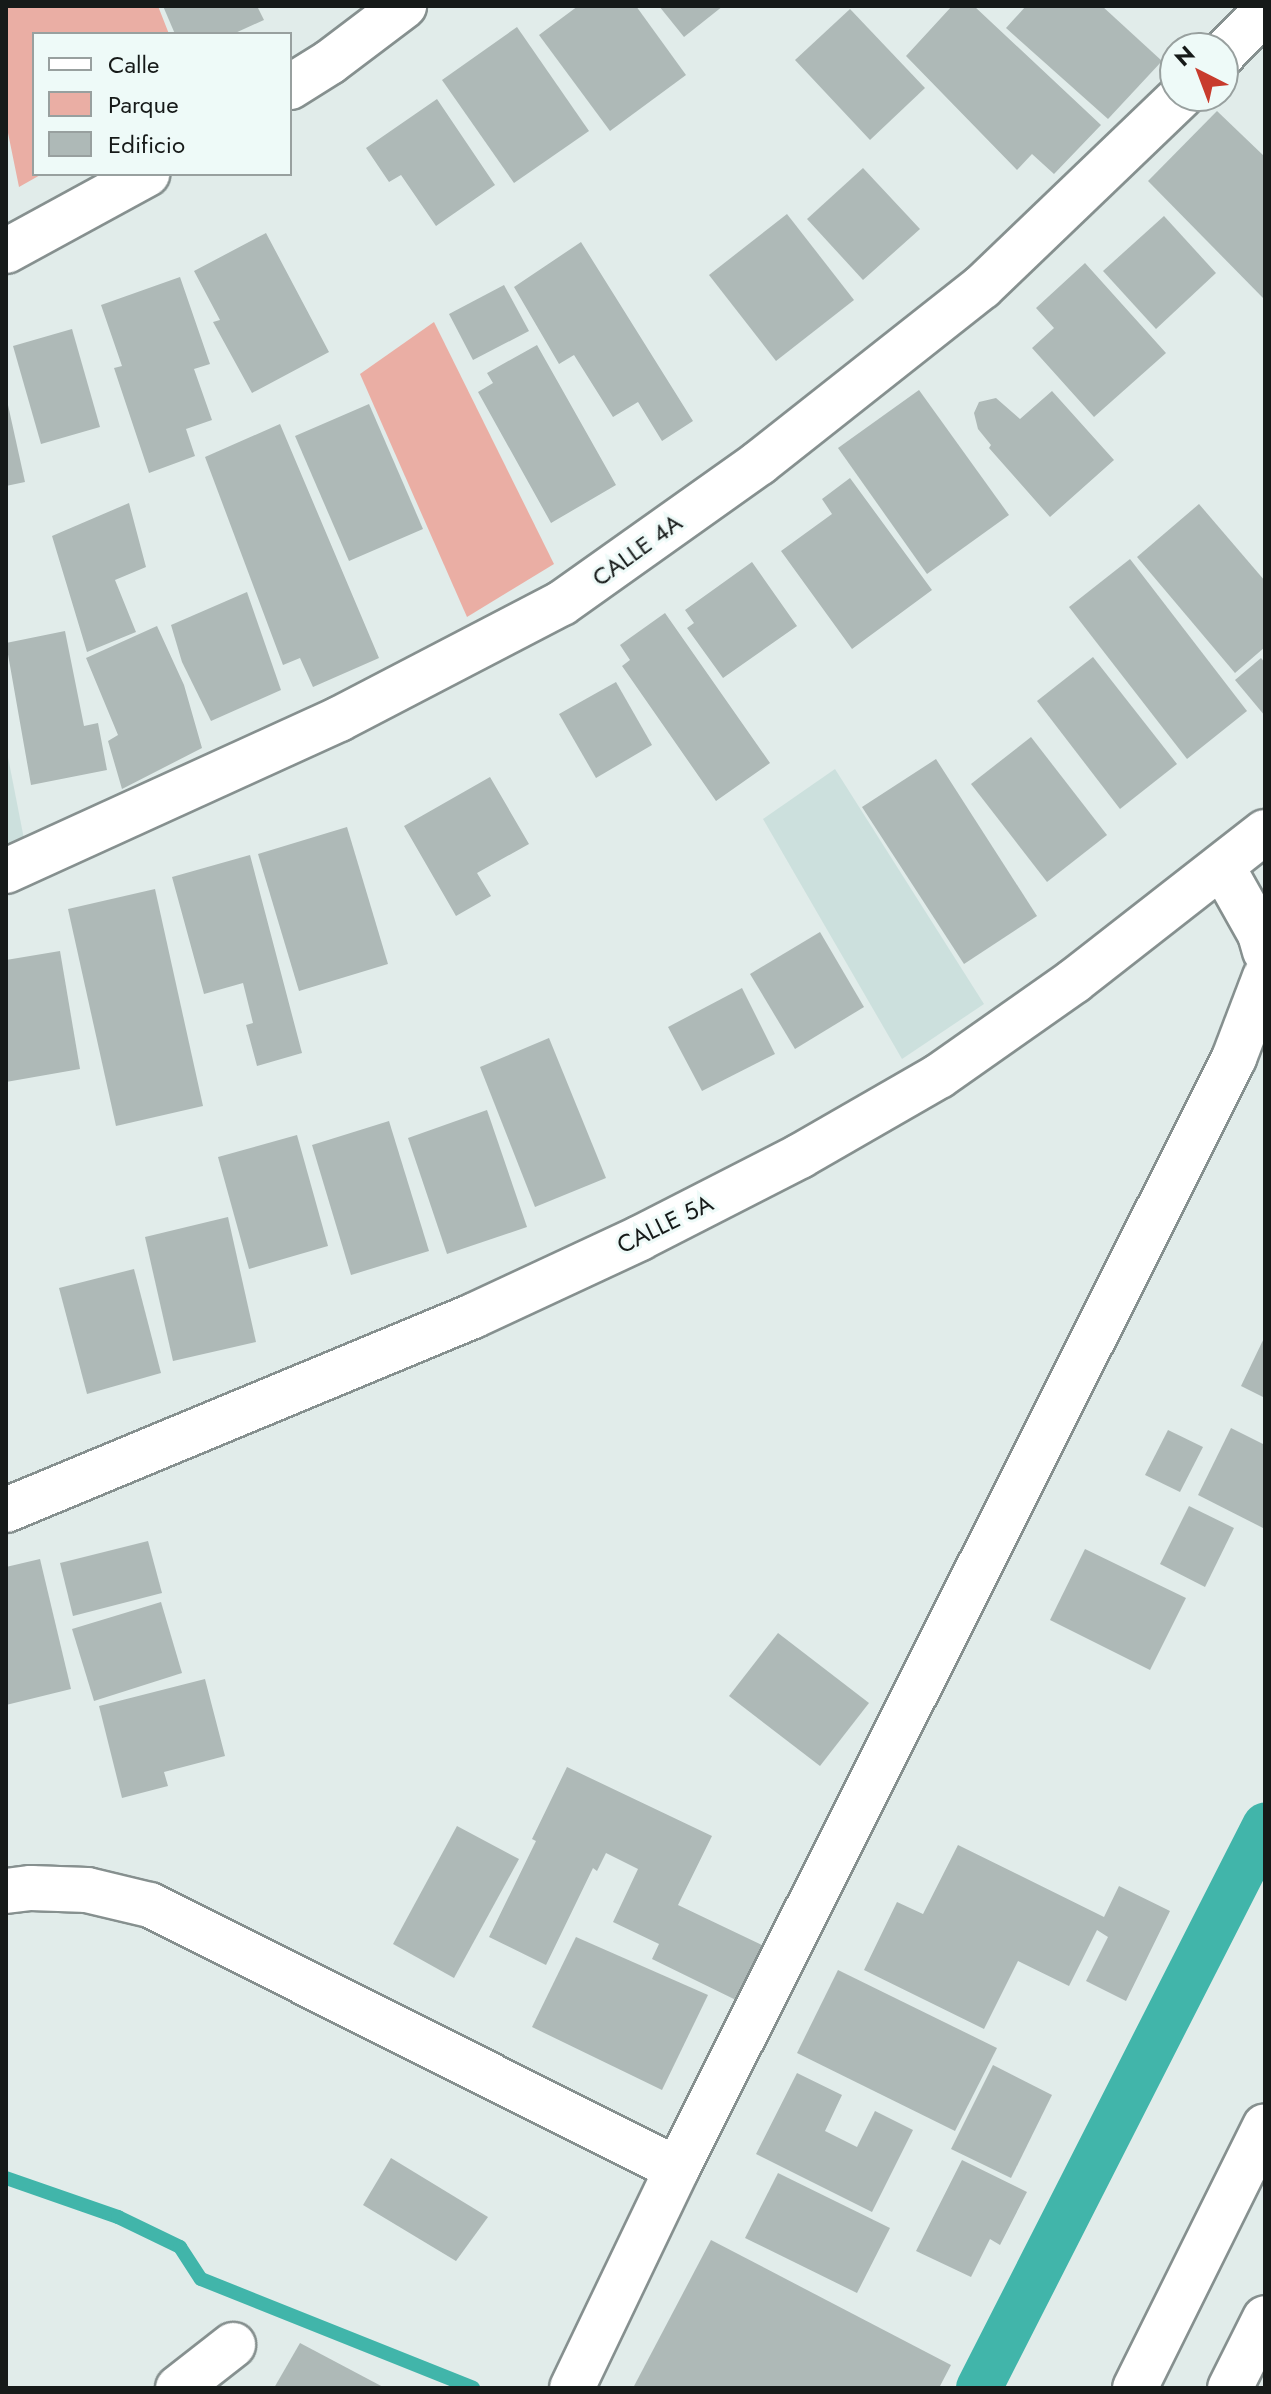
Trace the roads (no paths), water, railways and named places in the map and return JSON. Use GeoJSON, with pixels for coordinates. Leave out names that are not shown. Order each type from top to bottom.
{"type":"FeatureCollection","features":[{"type":"Feature","properties":{"kind":"street"},"geometry":{"type":"LineString","coordinates":[[292,86],[330,62],[404,6]]}},
{"type":"Feature","properties":{"kind":"street"},"geometry":{"type":"LineString","coordinates":[[1239,38],[1265,11]]}},
{"type":"Feature","properties":{"kind":"street","name":"CALLE 4A"},"geometry":{"type":"LineString","coordinates":[[6,871],[339,719],[562,603],[759,463],[982,287],[1164,112]]}},
{"type":"Feature","properties":{"kind":"street"},"geometry":{"type":"LineString","coordinates":[[6,251],[143,176]]}},
{"type":"Feature","properties":{"kind":"street","name":"CALLE 5A"},"geometry":{"type":"LineString","coordinates":[[6,1510],[473,1316],[640,1238],[800,1156],[939,1076],[1074,981],[1223,868],[1265,832]]}},
{"type":"Feature","properties":{"kind":"street"},"geometry":{"type":"LineString","coordinates":[[1223,868],[1260,934],[1265,951]]}},
{"type":"Feature","properties":{"kind":"street"},"geometry":{"type":"LineString","coordinates":[[572,2388],[677,2169],[1234,1058],[1265,977]]}},
{"type":"Feature","properties":{"kind":"street"},"geometry":{"type":"LineString","coordinates":[[6,1891],[31,1888],[87,1890],[150,1905],[677,2169]]}},
{"type":"Feature","properties":{"kind":"street"},"geometry":{"type":"LineString","coordinates":[[1135,2388],[1265,2126]]}},
{"type":"Feature","properties":{"kind":"street"},"geometry":{"type":"LineString","coordinates":[[1230,2388],[1265,2318]]}},
{"type":"Feature","properties":{"kind":"street"},"geometry":{"type":"LineString","coordinates":[[178,2388],[233,2345]]}},
{"type":"Feature","properties":{"kind":"waterway"},"geometry":{"type":"LineString","coordinates":[[979,2388],[1265,1826]]}},
{"type":"Feature","properties":{"kind":"waterway"},"geometry":{"type":"LineString","coordinates":[[6,2178],[118,2217],[180,2247],[201,2279],[473,2388]]}}]}
